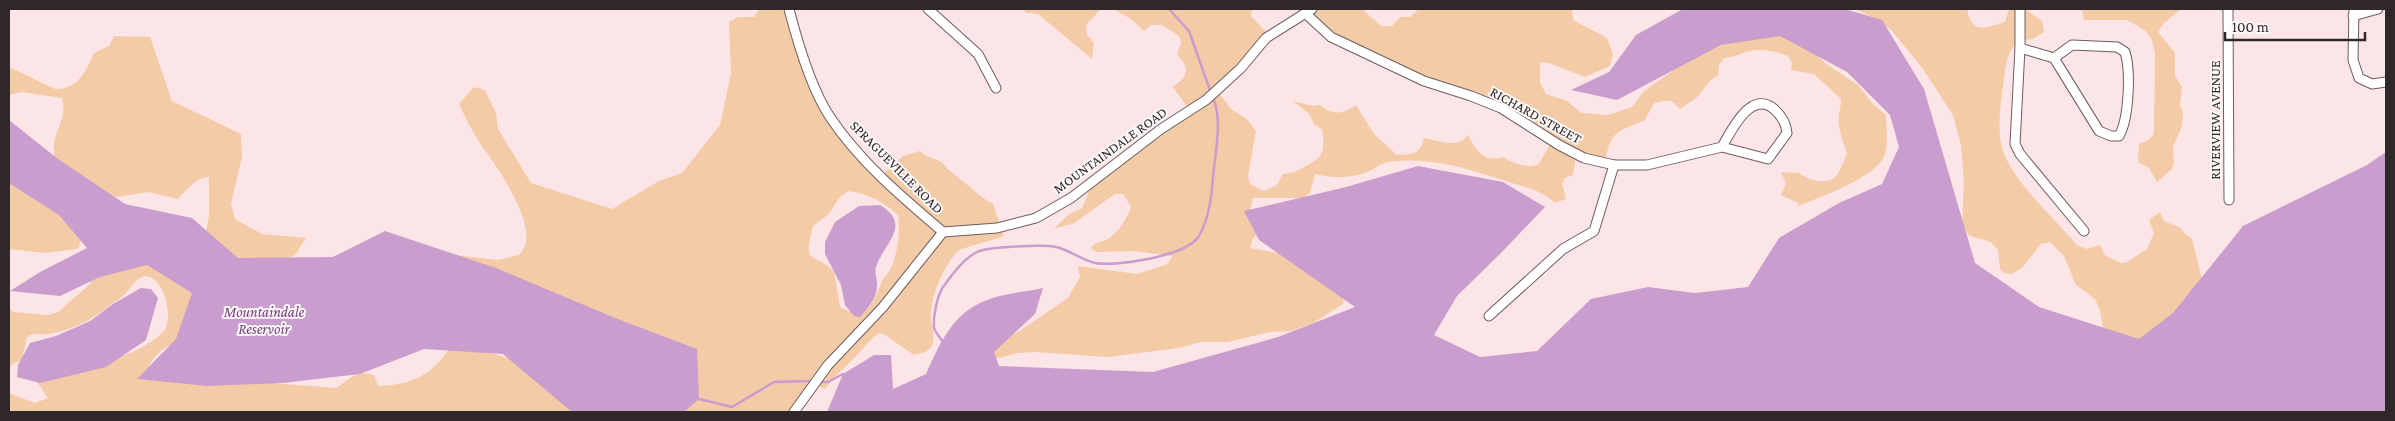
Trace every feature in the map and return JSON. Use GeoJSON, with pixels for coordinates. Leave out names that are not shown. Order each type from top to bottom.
{"type":"FeatureCollection","features":[{"type":"Feature","properties":{"kind":"street","name":"SPRAGUEVILLE ROAD"},"geometry":{"type":"LineString","coordinates":[[789,9],[811,75],[829,115],[852,146],[912,206],[943,232]]}},
{"type":"Feature","properties":{"kind":"street"},"geometry":{"type":"LineString","coordinates":[[928,9],[978,54],[996,88]]}},
{"type":"Feature","properties":{"kind":"street"},"geometry":{"type":"LineString","coordinates":[[2020,9],[2016,144],[2020,154],[2084,230]]}},
{"type":"Feature","properties":{"kind":"street","name":"RIVERVIEW AVENUE"},"geometry":{"type":"LineString","coordinates":[[2228,9],[2229,200]]}},
{"type":"Feature","properties":{"kind":"street"},"geometry":{"type":"LineString","coordinates":[[2378,9],[2354,12],[2353,60],[2359,78],[2372,84],[2386,82]]}},
{"type":"Feature","properties":{"kind":"street","name":"MOUNTAINDALE ROAD"},"geometry":{"type":"LineString","coordinates":[[943,232],[997,228],[1036,218],[1071,198],[1161,129],[1206,100],[1241,68],[1266,38],[1309,11]]}},
{"type":"Feature","properties":{"kind":"street","name":"RICHARD STREET"},"geometry":{"type":"LineString","coordinates":[[1309,11],[1331,37],[1424,81],[1501,108],[1559,145],[1584,158],[1614,165],[1647,165],[1722,147],[1768,160],[1787,133],[1782,118],[1766,104],[1751,107],[1745,112],[1722,147]]}},
{"type":"Feature","properties":{"kind":"street"},"geometry":{"type":"LineString","coordinates":[[2020,48],[2054,58],[2099,131],[2111,136],[2119,136],[2125,126],[2129,62],[2125,52],[2116,47],[2072,46],[2054,58]]}},
{"type":"Feature","properties":{"kind":"street"},"geometry":{"type":"LineString","coordinates":[[1489,316],[1564,249],[1594,231],[1614,165]]}},
{"type":"Feature","properties":{"kind":"street"},"geometry":{"type":"LineString","coordinates":[[794,412],[828,365],[884,307],[943,232]]}},
{"type":"Feature","properties":{"kind":"shaded area"},"geometry":{"type":"Polygon","coordinates":[[[759,9],[790,9],[795,27],[830,116],[883,174],[903,156],[920,151],[942,163],[993,204],[1004,236],[960,250],[946,267],[938,284],[931,311],[933,340],[931,347],[925,352],[914,355],[879,333],[825,389],[817,385],[796,412],[671,412],[445,254],[498,260],[519,255],[525,246],[526,235],[520,209],[497,168],[476,138],[459,104],[474,87],[485,90],[496,113],[498,129],[531,183],[612,209],[659,181],[682,173],[720,125],[731,73],[729,22],[738,17],[754,17],[759,9]],[[848,191],[839,198],[829,214],[813,226],[809,253],[834,271],[840,307],[857,313],[868,308],[872,303],[882,281],[891,268],[898,242],[898,215],[875,199],[848,191]]]}},
{"type":"Feature","properties":{"kind":"shaded area"},"geometry":{"type":"Polygon","coordinates":[[[1022,9],[1101,9],[1086,25],[1087,35],[1094,43],[1092,59],[1038,14],[1027,13],[1022,9]]]}},
{"type":"Feature","properties":{"kind":"shaded area"},"geometry":{"type":"Polygon","coordinates":[[[1113,9],[1252,9],[1251,16],[1270,36],[1218,92],[1232,110],[1246,118],[1256,131],[1248,176],[1250,184],[1264,191],[1277,185],[1283,174],[1291,173],[1314,161],[1323,150],[1322,130],[1314,124],[1309,114],[1293,101],[1313,106],[1320,105],[1334,112],[1342,112],[1356,105],[1374,134],[1397,155],[1418,151],[1424,138],[1454,143],[1459,142],[1468,135],[1478,151],[1486,157],[1503,157],[1516,164],[1530,166],[1539,164],[1552,141],[1516,117],[1426,82],[1336,39],[1308,15],[1314,9],[1362,9],[1381,26],[1392,26],[1400,17],[1410,17],[1419,9],[1591,9],[1572,10],[1573,20],[1607,38],[1613,54],[1610,66],[1585,77],[1549,63],[1540,62],[1540,83],[1546,94],[1567,101],[1582,113],[1608,115],[1632,107],[1644,91],[1688,60],[1737,38],[1782,34],[1815,53],[1825,63],[1858,85],[1874,105],[1886,115],[1886,152],[1879,165],[1870,172],[1819,198],[1798,206],[1798,203],[1781,195],[1786,184],[1781,172],[1799,173],[1817,181],[1827,181],[1838,174],[1847,153],[1839,123],[1841,99],[1814,74],[1791,70],[1792,63],[1788,56],[1766,50],[1748,51],[1724,58],[1719,65],[1718,76],[1711,80],[1696,98],[1680,109],[1672,101],[1654,103],[1645,120],[1622,130],[1613,138],[1605,162],[1576,155],[1573,175],[1565,178],[1562,184],[1566,199],[1555,203],[1530,188],[1461,167],[1418,161],[1385,163],[1370,171],[1348,177],[1315,174],[1310,193],[1303,198],[1253,198],[1249,213],[1260,232],[1253,238],[1250,248],[1327,262],[1346,277],[1343,304],[1313,323],[1291,331],[1270,332],[1228,342],[1201,342],[1179,348],[1108,357],[1035,352],[1017,353],[999,358],[988,357],[995,344],[1018,332],[1068,298],[1080,277],[1078,266],[1137,274],[1168,264],[1172,256],[1134,251],[1096,252],[1091,248],[1112,236],[1125,220],[1131,207],[1123,194],[1115,194],[1074,223],[1054,229],[1068,215],[1082,208],[1092,185],[1189,109],[1173,87],[1182,79],[1186,72],[1184,64],[1177,54],[1181,43],[1179,36],[1162,25],[1151,25],[1144,31],[1131,19],[1113,9]]]}},
{"type":"Feature","properties":{"kind":"shaded area"},"geometry":{"type":"Polygon","coordinates":[[[1855,9],[1967,9],[1972,23],[1976,26],[1985,27],[2005,22],[2009,9],[2025,9],[2042,21],[2044,32],[2033,39],[2017,41],[2013,46],[2004,75],[2000,140],[2005,156],[2018,179],[2077,245],[2087,249],[2100,245],[2105,255],[2121,263],[2127,262],[2147,249],[2154,233],[2149,220],[2160,212],[2164,221],[2181,228],[2192,239],[2203,284],[2156,334],[2127,344],[2103,329],[2100,310],[2095,299],[2076,285],[2064,256],[2050,242],[2041,244],[2022,268],[2011,274],[2004,273],[2000,269],[1998,250],[1991,242],[1970,236],[1962,226],[1964,183],[1961,145],[1953,115],[1923,69],[1892,31],[1880,21],[1855,9]]]}},
{"type":"Feature","properties":{"kind":"shaded area"},"geometry":{"type":"Polygon","coordinates":[[[2082,9],[2181,9],[2163,24],[2158,32],[2175,53],[2175,76],[2182,87],[2180,105],[2183,112],[2182,126],[2173,147],[2174,162],[2172,169],[2157,182],[2149,168],[2138,162],[2139,144],[2149,140],[2154,134],[2155,53],[2152,40],[2146,31],[2127,20],[2084,20],[2082,9]]]}},
{"type":"Feature","properties":{"kind":"shaded area"},"geometry":{"type":"Polygon","coordinates":[[[114,36],[150,37],[172,101],[241,134],[242,157],[231,204],[235,219],[262,234],[306,238],[295,255],[272,264],[246,264],[203,246],[209,216],[209,177],[200,179],[178,199],[148,192],[110,198],[57,167],[54,156],[54,144],[62,120],[62,98],[21,92],[9,95],[9,67],[55,89],[70,86],[84,73],[94,53],[109,46],[114,36]]]}},
{"type":"Feature","properties":{"kind":"shaded area"},"geometry":{"type":"Polygon","coordinates":[[[9,165],[84,231],[78,249],[45,253],[9,249],[9,165]]]}},
{"type":"Feature","properties":{"kind":"shaded area"},"geometry":{"type":"Polygon","coordinates":[[[122,252],[186,271],[198,305],[181,340],[160,352],[151,362],[147,373],[336,388],[358,374],[368,373],[374,375],[378,386],[400,384],[419,377],[435,366],[449,349],[485,351],[516,361],[613,412],[9,411],[9,393],[35,403],[48,398],[35,379],[85,368],[120,357],[151,342],[163,332],[167,325],[168,317],[165,297],[156,281],[149,277],[142,277],[123,296],[85,322],[58,332],[29,335],[22,360],[12,364],[9,371],[9,308],[13,312],[48,315],[58,312],[89,285],[103,266],[122,252]]]}},
{"type":"Feature","properties":{"kind":"water"},"geometry":{"type":"Polygon","coordinates":[[[1683,9],[1845,9],[1882,20],[1924,89],[1975,263],[2039,307],[2139,339],[2173,313],[2243,226],[2367,165],[2386,152],[2386,412],[827,412],[843,374],[874,355],[891,355],[893,389],[926,374],[948,332],[962,315],[988,299],[1004,295],[1043,288],[1035,314],[994,352],[999,366],[1153,372],[1278,337],[1355,307],[1259,240],[1244,211],[1346,187],[1418,166],[1503,182],[1545,207],[1457,296],[1434,335],[1480,357],[1537,351],[1591,299],[1648,287],[1695,293],[1748,287],[1779,238],[1839,203],[1882,184],[1899,147],[1890,115],[1847,72],[1780,36],[1721,45],[1617,100],[1571,90],[1609,72],[1636,35],[1683,9]]]}},
{"type":"Feature","properties":{"kind":"water","name":"Mountaindale Reservoir"},"geometry":{"type":"Polygon","coordinates":[[[9,120],[58,159],[125,204],[192,218],[238,258],[333,257],[385,231],[496,268],[615,318],[697,349],[699,399],[684,412],[572,412],[503,354],[424,349],[360,374],[283,383],[207,386],[137,379],[176,339],[192,293],[147,265],[100,277],[60,296],[10,291],[40,272],[87,248],[59,215],[9,183],[9,120]]]}},
{"type":"Feature","properties":{"kind":"water"},"geometry":{"type":"Polygon","coordinates":[[[880,205],[890,212],[895,227],[876,267],[876,293],[870,306],[860,317],[854,316],[845,305],[841,285],[825,254],[825,242],[835,222],[859,206],[880,205]]]}},
{"type":"Feature","properties":{"kind":"water"},"geometry":{"type":"Polygon","coordinates":[[[141,288],[151,289],[158,298],[146,340],[106,367],[40,383],[17,377],[18,365],[30,343],[56,336],[90,321],[113,304],[141,288]]]}},
{"type":"Feature","properties":{"kind":"waterway"},"geometry":{"type":"LineString","coordinates":[[1169,9],[1189,31],[1211,93]]}},
{"type":"Feature","properties":{"kind":"waterway"},"geometry":{"type":"LineString","coordinates":[[942,341],[934,328],[939,296],[943,287],[958,268],[977,252],[1003,247],[1050,246],[1061,248],[1085,260],[1105,264],[1150,258],[1181,249],[1192,243],[1199,236],[1205,223],[1212,192],[1218,127],[1218,117],[1213,98]]}},
{"type":"Feature","properties":{"kind":"waterway"},"geometry":{"type":"LineString","coordinates":[[818,382],[828,382],[843,374]]}},
{"type":"Feature","properties":{"kind":"waterway"},"geometry":{"type":"LineString","coordinates":[[699,399],[732,407],[774,382],[812,381]]}}]}
